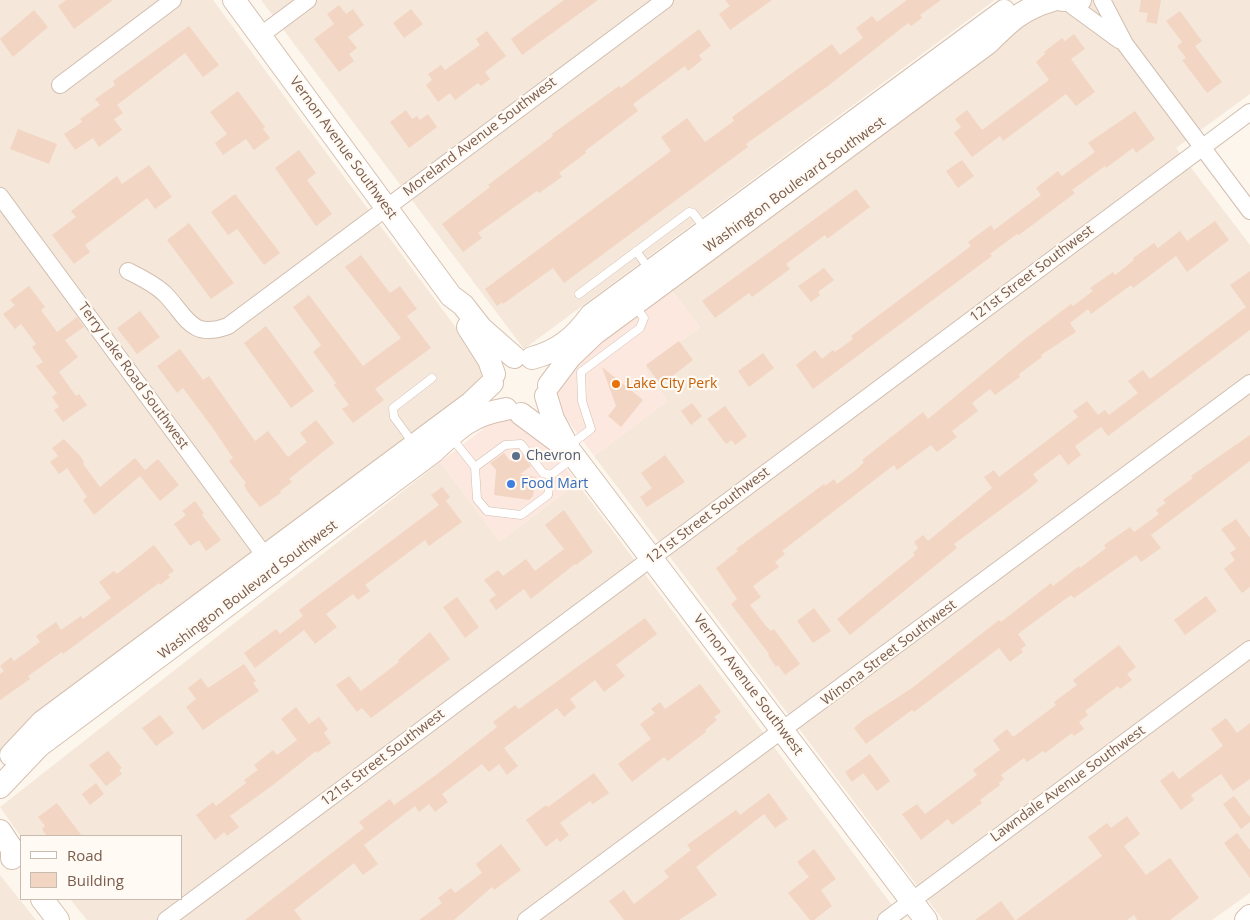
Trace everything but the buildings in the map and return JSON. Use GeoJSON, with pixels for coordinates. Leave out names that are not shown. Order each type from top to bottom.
{"type":"FeatureCollection","features":[{"type":"Feature","properties":{"kind":"main road","name":"Vernon Avenue Southwest"},"geometry":{"type":"LineString","coordinates":[[234,0],[451,296],[463,306],[481,328],[523,358]]}},
{"type":"Feature","properties":{"kind":"main road","name":"Washington Boulevard Southwest"},"geometry":{"type":"LineString","coordinates":[[523,358],[547,354],[568,342],[591,315],[1016,0]]}},
{"type":"Feature","properties":{"kind":"main road","name":"Washington Boulevard Southwest"},"geometry":{"type":"LineString","coordinates":[[548,390],[570,357],[598,345],[634,304],[988,43],[1021,12],[1028,7],[1066,0]]}},
{"type":"Feature","properties":{"kind":"main road","name":"Vernon Avenue Southwest"},"geometry":{"type":"LineString","coordinates":[[451,296],[456,312],[480,344],[493,378]]}},
{"type":"Feature","properties":{"kind":"main road"},"geometry":{"type":"LineString","coordinates":[[523,358],[546,371],[548,390],[539,407],[513,412],[496,400],[493,378],[499,366],[523,358]]}},
{"type":"Feature","properties":{"kind":"main road","name":"Washington Boulevard Southwest"},"geometry":{"type":"LineString","coordinates":[[0,763],[42,722],[471,402],[493,378]]}},
{"type":"Feature","properties":{"kind":"main road","name":"Vernon Avenue Southwest"},"geometry":{"type":"LineString","coordinates":[[548,390],[553,419],[571,452],[926,920]]}},
{"type":"Feature","properties":{"kind":"main road","name":"Vernon Avenue Southwest"},"geometry":{"type":"LineString","coordinates":[[513,412],[571,452]]}},
{"type":"Feature","properties":{"kind":"main road","name":"Washington Boulevard Southwest"},"geometry":{"type":"LineString","coordinates":[[0,787],[39,746],[433,452],[463,424],[478,416],[513,412]]}},
{"type":"Feature","properties":{"kind":"main road"},"geometry":{"type":"LineString","coordinates":[[0,831],[12,849],[11,860]]}},
{"type":"Feature","properties":{"kind":"main road"},"geometry":{"type":"LineString","coordinates":[[43,900],[58,920]]}},
{"type":"Feature","properties":{"kind":"main road"},"geometry":{"type":"LineString","coordinates":[[1246,920],[1250,916]]}},
{"type":"Feature","properties":{"kind":"street"},"geometry":{"type":"LineString","coordinates":[[60,85],[173,0]]}},
{"type":"Feature","properties":{"kind":"street"},"geometry":{"type":"LineString","coordinates":[[261,35],[308,0]]}},
{"type":"Feature","properties":{"kind":"street","name":"Moreland Avenue Southwest"},"geometry":{"type":"LineString","coordinates":[[128,271],[150,282],[164,293],[187,322],[198,330],[213,332],[228,326],[664,0]]}},
{"type":"Feature","properties":{"kind":"street"},"geometry":{"type":"LineString","coordinates":[[1066,0],[1125,44]]}},
{"type":"Feature","properties":{"kind":"street"},"geometry":{"type":"LineString","coordinates":[[1102,0],[1125,44],[1250,211]]}},
{"type":"Feature","properties":{"kind":"street","name":"121st Street Southwest"},"geometry":{"type":"LineString","coordinates":[[166,920],[1250,112]]}},
{"type":"Feature","properties":{"kind":"street","name":"Terry Lake Road Southwest"},"geometry":{"type":"LineString","coordinates":[[0,196],[265,556]]}},
{"type":"Feature","properties":{"kind":"street","name":"Winona Street Southwest"},"geometry":{"type":"LineString","coordinates":[[526,920],[784,731],[1250,383]]}},
{"type":"Feature","properties":{"kind":"street","name":"Lawndale Avenue Southwest"},"geometry":{"type":"LineString","coordinates":[[886,920],[1250,649]]}},
{"type":"Feature","properties":{"kind":"lane"},"geometry":{"type":"LineString","coordinates":[[579,294],[689,212],[693,213],[706,230]]}},
{"type":"Feature","properties":{"kind":"lane"},"geometry":{"type":"LineString","coordinates":[[636,252],[650,271]]}},
{"type":"Feature","properties":{"kind":"lane"},"geometry":{"type":"LineString","coordinates":[[450,436],[475,467],[476,499],[487,511],[521,514],[548,495],[552,475],[591,429],[582,401],[581,372],[598,345]]}},
{"type":"Feature","properties":{"kind":"lane"},"geometry":{"type":"LineString","coordinates":[[414,445],[394,417],[393,408],[432,378]]}},
{"type":"Feature","properties":{"kind":"lane"},"geometry":{"type":"LineString","coordinates":[[475,467],[505,445],[521,444],[543,473],[552,475]]}},
{"type":"Feature","properties":{"kind":"shaded area"},"geometry":{"type":"Polygon","coordinates":[[[0,0],[213,0],[494,379],[0,751],[0,0]]]}},
{"type":"Feature","properties":{"kind":"shaded area"},"geometry":{"type":"Polygon","coordinates":[[[261,0],[995,0],[524,349],[261,0]]]}},
{"type":"Feature","properties":{"kind":"shaded area"},"geometry":{"type":"Polygon","coordinates":[[[1060,0],[1250,0],[1250,94],[1176,148],[1250,245],[1250,893],[1212,920],[943,920],[594,456],[667,401],[644,368],[700,327],[669,287],[1060,0]]]}},
{"type":"Feature","properties":{"kind":"shaded area"},"geometry":{"type":"Polygon","coordinates":[[[669,287],[700,327],[644,368],[667,401],[594,456],[548,394],[555,373],[669,287]]]}},
{"type":"Feature","properties":{"kind":"shaded area"},"geometry":{"type":"Polygon","coordinates":[[[517,403],[577,483],[500,541],[440,462],[517,403]]]}},
{"type":"Feature","properties":{"kind":"shaded area"},"geometry":{"type":"Polygon","coordinates":[[[440,462],[500,541],[577,483],[903,920],[87,920],[71,900],[182,900],[182,835],[20,836],[0,807],[440,462]]]}},
{"type":"Feature","properties":{"kind":"shaded area"},"geometry":{"type":"Polygon","coordinates":[[[0,875],[36,920],[0,920],[0,875]]]}},
{"type":"Feature","properties":{"kind":"place","name":"Lake City Perk"},"geometry":{"type":"Point","coordinates":[616,384]}},
{"type":"Feature","properties":{"kind":"place","name":"Chevron"},"geometry":{"type":"Point","coordinates":[516,456]}},
{"type":"Feature","properties":{"kind":"place","name":"Food Mart"},"geometry":{"type":"Point","coordinates":[511,484]}}]}
